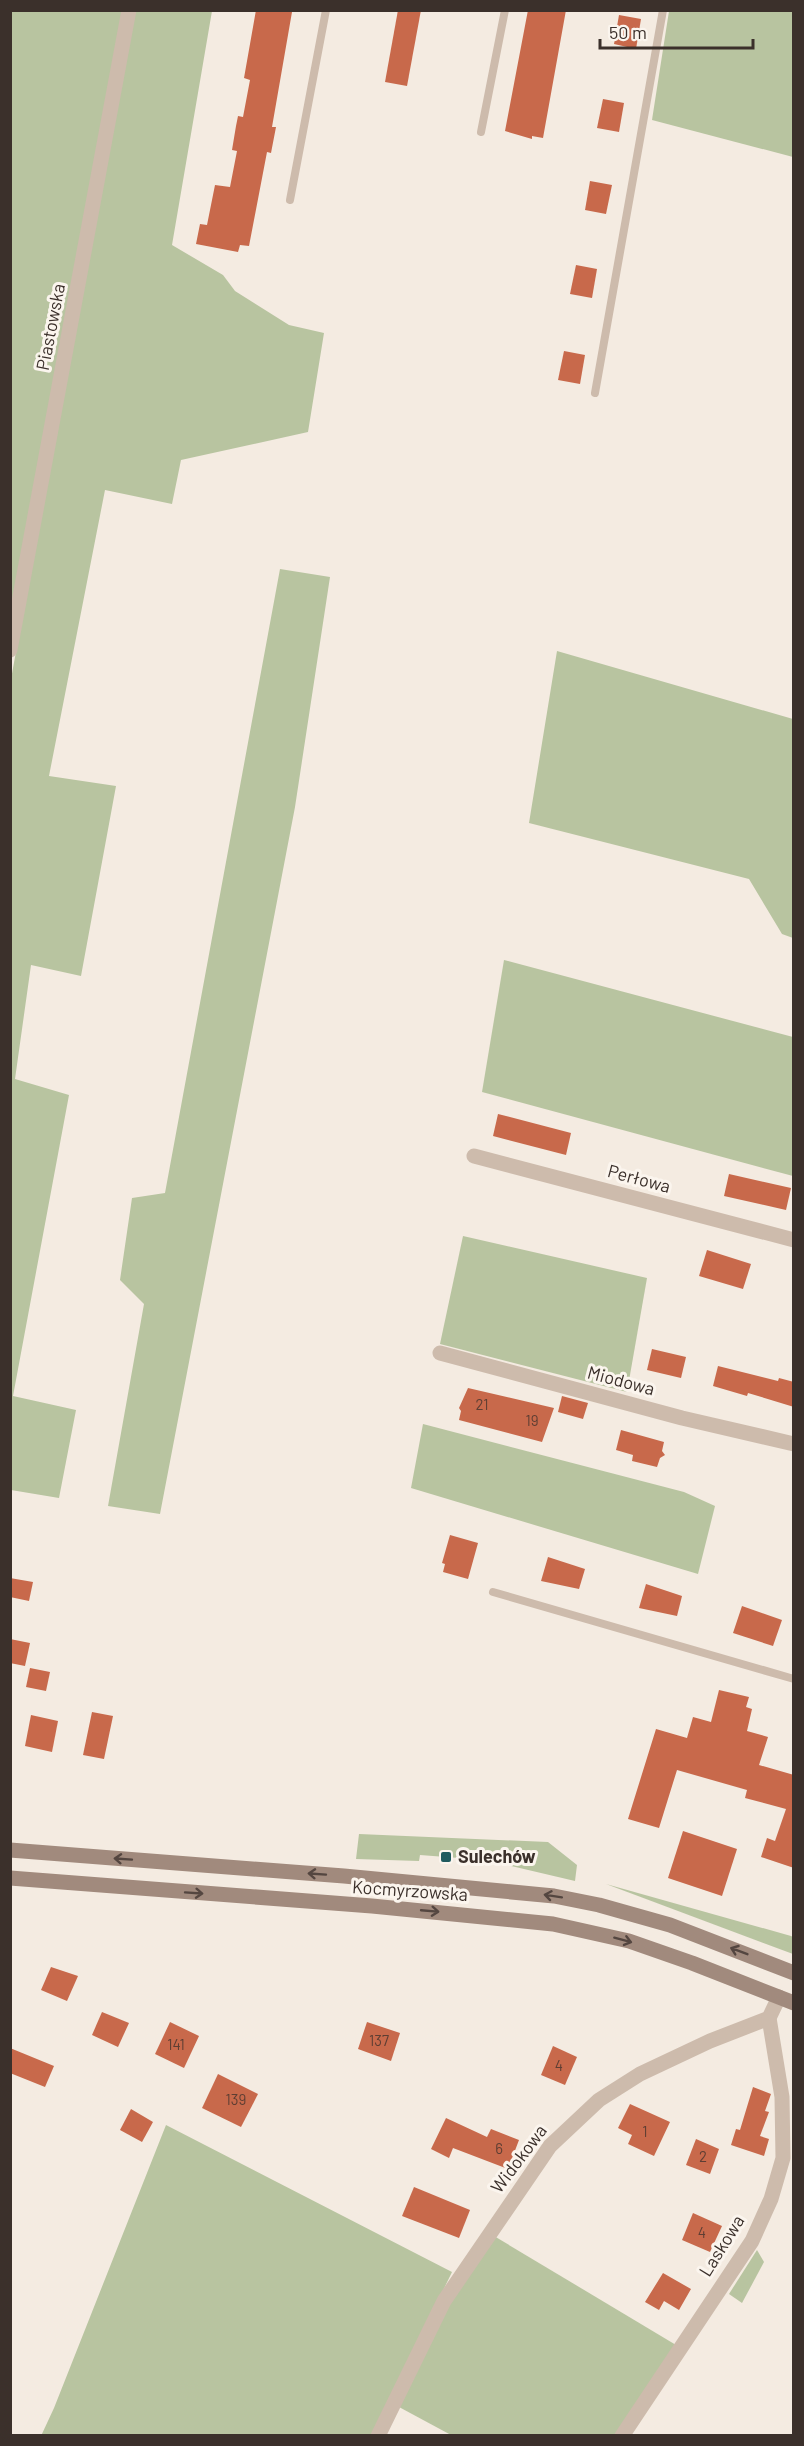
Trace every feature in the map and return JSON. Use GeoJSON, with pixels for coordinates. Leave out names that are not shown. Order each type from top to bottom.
{"type":"FeatureCollection","features":[{"type":"Feature","properties":{"kind":"main road","name":"Kocmyrzowska"},"geometry":{"type":"LineString","coordinates":[[10,1850],[344,1876],[554,1896],[599,1905],[670,1925],[794,1973]]}},
{"type":"Feature","properties":{"kind":"main road","name":"Kocmyrzowska"},"geometry":{"type":"LineString","coordinates":[[10,1878],[383,1907],[554,1924],[629,1941],[786,2000]]}},
{"type":"Feature","properties":{"kind":"street","name":"Piastowska"},"geometry":{"type":"LineString","coordinates":[[10,650],[129,10]]}},
{"type":"Feature","properties":{"kind":"street","name":"Perłowa"},"geometry":{"type":"LineString","coordinates":[[474,1156],[794,1240]]}},
{"type":"Feature","properties":{"kind":"street","name":"Miodowa"},"geometry":{"type":"LineString","coordinates":[[440,1353],[682,1418],[794,1444]]}},
{"type":"Feature","properties":{"kind":"street"},"geometry":{"type":"LineString","coordinates":[[769,2018],[786,2000]]}},
{"type":"Feature","properties":{"kind":"street","name":"Widokowa"},"geometry":{"type":"LineString","coordinates":[[378,2436],[444,2301],[550,2146],[599,2100],[640,2074],[710,2041],[769,2018]]}},
{"type":"Feature","properties":{"kind":"street","name":"Laskowa"},"geometry":{"type":"LineString","coordinates":[[622,2436],[753,2241],[771,2199],[783,2158],[783,2097],[769,2018]]}},
{"type":"Feature","properties":{"kind":"lane"},"geometry":{"type":"LineString","coordinates":[[290,200],[326,10]]}},
{"type":"Feature","properties":{"kind":"lane"},"geometry":{"type":"LineString","coordinates":[[481,132],[505,10]]}},
{"type":"Feature","properties":{"kind":"lane"},"geometry":{"type":"LineString","coordinates":[[595,393],[663,10]]}},
{"type":"Feature","properties":{"kind":"lane"},"geometry":{"type":"LineString","coordinates":[[493,1592],[794,1679]]}},
{"type":"Feature","properties":{"kind":"green space"},"geometry":{"type":"Polygon","coordinates":[[[11,11],[123,11],[11,611],[11,11]]]}},
{"type":"Feature","properties":{"kind":"green space"},"geometry":{"type":"Polygon","coordinates":[[[133,11],[212,11],[172,245],[223,275],[235,291],[289,325],[324,333],[308,432],[181,460],[172,504],[105,490],[49,776],[116,786],[81,976],[31,965],[15,1079],[69,1095],[13,1396],[76,1410],[59,1498],[11,1490],[11,679],[133,11]]]}},
{"type":"Feature","properties":{"kind":"green space"},"geometry":{"type":"Polygon","coordinates":[[[669,11],[793,11],[793,157],[652,120],[669,11]]]}},
{"type":"Feature","properties":{"kind":"green space"},"geometry":{"type":"Polygon","coordinates":[[[280,569],[330,577],[295,807],[160,1514],[108,1506],[144,1304],[120,1280],[132,1198],[165,1193],[280,569]]]}},
{"type":"Feature","properties":{"kind":"green space"},"geometry":{"type":"Polygon","coordinates":[[[557,651],[793,719],[793,938],[782,934],[749,879],[529,823],[557,651]]]}},
{"type":"Feature","properties":{"kind":"green space"},"geometry":{"type":"Polygon","coordinates":[[[504,960],[793,1037],[793,1176],[482,1092],[504,960]]]}},
{"type":"Feature","properties":{"kind":"green space"},"geometry":{"type":"Polygon","coordinates":[[[463,1236],[647,1278],[627,1392],[440,1344],[463,1236]]]}},
{"type":"Feature","properties":{"kind":"green space"},"geometry":{"type":"Polygon","coordinates":[[[423,1424],[684,1492],[715,1506],[698,1574],[411,1488],[423,1424]]]}},
{"type":"Feature","properties":{"kind":"green space"},"geometry":{"type":"Polygon","coordinates":[[[359,1834],[548,1842],[577,1865],[575,1881],[485,1860],[420,1855],[419,1861],[356,1859],[359,1834]]]}},
{"type":"Feature","properties":{"kind":"green space"},"geometry":{"type":"Polygon","coordinates":[[[606,1884],[791,1936],[793,1937],[793,1954],[606,1884]]]}},
{"type":"Feature","properties":{"kind":"green space"},"geometry":{"type":"Polygon","coordinates":[[[166,2125],[452,2272],[373,2435],[41,2436],[166,2125]]]}},
{"type":"Feature","properties":{"kind":"green space"},"geometry":{"type":"Polygon","coordinates":[[[494,2236],[676,2345],[617,2435],[451,2435],[399,2407],[447,2303],[494,2236]]]}},
{"type":"Feature","properties":{"kind":"green space"},"geometry":{"type":"Polygon","coordinates":[[[757,2250],[764,2262],[742,2303],[729,2294],[757,2250]]]}},
{"type":"Feature","properties":{"kind":"building"},"geometry":{"type":"Polygon","coordinates":[[[256,10],[292,12],[272,127],[276,127],[271,153],[267,152],[249,246],[240,245],[238,252],[196,244],[200,224],[207,225],[215,185],[230,187],[237,151],[232,150],[236,126],[238,116],[243,117],[250,80],[244,78],[256,10]]]}},
{"type":"Feature","properties":{"kind":"building"},"geometry":{"type":"Polygon","coordinates":[[[398,10],[421,10],[407,86],[385,82],[398,10]]]}},
{"type":"Feature","properties":{"kind":"building"},"geometry":{"type":"Polygon","coordinates":[[[528,10],[566,10],[543,138],[532,136],[532,139],[505,131],[528,10]]]}},
{"type":"Feature","properties":{"kind":"building"},"geometry":{"type":"Polygon","coordinates":[[[619,15],[641,19],[636,49],[614,44],[619,15]]]}},
{"type":"Feature","properties":{"kind":"building"},"geometry":{"type":"Polygon","coordinates":[[[603,99],[624,103],[619,132],[597,128],[603,99]]]}},
{"type":"Feature","properties":{"kind":"building"},"geometry":{"type":"Polygon","coordinates":[[[590,181],[612,185],[606,214],[585,210],[590,181]]]}},
{"type":"Feature","properties":{"kind":"building"},"geometry":{"type":"Polygon","coordinates":[[[576,265],[597,269],[592,298],[570,294],[576,265]]]}},
{"type":"Feature","properties":{"kind":"building"},"geometry":{"type":"Polygon","coordinates":[[[564,351],[585,355],[580,384],[558,380],[564,351]]]}},
{"type":"Feature","properties":{"kind":"building"},"geometry":{"type":"Polygon","coordinates":[[[498,1114],[571,1133],[566,1155],[493,1136],[498,1114]]]}},
{"type":"Feature","properties":{"kind":"building"},"geometry":{"type":"Polygon","coordinates":[[[729,1174],[791,1188],[786,1210],[724,1196],[729,1174]]]}},
{"type":"Feature","properties":{"kind":"building"},"geometry":{"type":"Polygon","coordinates":[[[707,1250],[751,1264],[743,1289],[699,1276],[707,1250]]]}},
{"type":"Feature","properties":{"kind":"building"},"geometry":{"type":"Polygon","coordinates":[[[652,1349],[686,1357],[681,1378],[647,1370],[652,1349]]]}},
{"type":"Feature","properties":{"kind":"building"},"geometry":{"type":"Polygon","coordinates":[[[718,1366],[778,1381],[779,1378],[794,1382],[794,1407],[748,1393],[747,1396],[713,1386],[718,1366]]]}},
{"type":"Feature","properties":{"kind":"building"},"geometry":{"type":"Polygon","coordinates":[[[468,1388],[554,1408],[542,1442],[459,1420],[461,1411],[459,1408],[468,1388]]]}},
{"type":"Feature","properties":{"kind":"building"},"geometry":{"type":"Polygon","coordinates":[[[562,1396],[588,1403],[583,1419],[558,1412],[562,1396]]]}},
{"type":"Feature","properties":{"kind":"building"},"geometry":{"type":"Polygon","coordinates":[[[621,1430],[664,1442],[662,1451],[665,1455],[660,1458],[657,1467],[632,1461],[633,1455],[616,1450],[621,1430]]]}},
{"type":"Feature","properties":{"kind":"building"},"geometry":{"type":"Polygon","coordinates":[[[450,1535],[478,1543],[468,1579],[443,1572],[445,1564],[442,1563],[450,1535]]]}},
{"type":"Feature","properties":{"kind":"building"},"geometry":{"type":"Polygon","coordinates":[[[548,1557],[585,1569],[579,1589],[541,1581],[548,1557]]]}},
{"type":"Feature","properties":{"kind":"building"},"geometry":{"type":"Polygon","coordinates":[[[10,1578],[33,1582],[29,1601],[10,1597],[10,1578]]]}},
{"type":"Feature","properties":{"kind":"building"},"geometry":{"type":"Polygon","coordinates":[[[646,1584],[682,1596],[677,1616],[639,1608],[646,1584]]]}},
{"type":"Feature","properties":{"kind":"building"},"geometry":{"type":"Polygon","coordinates":[[[742,1606],[782,1620],[773,1646],[733,1633],[742,1606]]]}},
{"type":"Feature","properties":{"kind":"building"},"geometry":{"type":"Polygon","coordinates":[[[10,1639],[30,1643],[25,1666],[10,1663],[10,1639]]]}},
{"type":"Feature","properties":{"kind":"building"},"geometry":{"type":"Polygon","coordinates":[[[30,1668],[50,1672],[46,1691],[26,1687],[30,1668]]]}},
{"type":"Feature","properties":{"kind":"building"},"geometry":{"type":"Polygon","coordinates":[[[719,1690],[749,1697],[746,1707],[752,1709],[747,1731],[768,1737],[759,1765],[794,1775],[794,1868],[761,1857],[767,1838],[775,1841],[786,1809],[745,1798],[747,1790],[677,1770],[659,1828],[628,1819],[656,1729],[687,1738],[693,1717],[711,1722],[719,1690]]]}},
{"type":"Feature","properties":{"kind":"building"},"geometry":{"type":"Polygon","coordinates":[[[92,1712],[113,1716],[104,1759],[83,1755],[92,1712]]]}},
{"type":"Feature","properties":{"kind":"building"},"geometry":{"type":"Polygon","coordinates":[[[31,1715],[58,1721],[52,1752],[25,1746],[31,1715]]]}},
{"type":"Feature","properties":{"kind":"building"},"geometry":{"type":"Polygon","coordinates":[[[683,1831],[737,1849],[722,1896],[668,1878],[683,1831]]]}},
{"type":"Feature","properties":{"kind":"building"},"geometry":{"type":"Polygon","coordinates":[[[51,1967],[78,1976],[67,2001],[41,1990],[51,1967]]]}},
{"type":"Feature","properties":{"kind":"building"},"geometry":{"type":"Polygon","coordinates":[[[102,2012],[129,2023],[118,2047],[92,2035],[102,2012]]]}},
{"type":"Feature","properties":{"kind":"building"},"geometry":{"type":"Polygon","coordinates":[[[170,2022],[199,2036],[184,2068],[155,2054],[170,2022]]]}},
{"type":"Feature","properties":{"kind":"building"},"geometry":{"type":"Polygon","coordinates":[[[367,2022],[400,2033],[391,2061],[358,2049],[367,2022]]]}},
{"type":"Feature","properties":{"kind":"building"},"geometry":{"type":"Polygon","coordinates":[[[553,2046],[577,2057],[565,2085],[541,2075],[553,2046]]]}},
{"type":"Feature","properties":{"kind":"building"},"geometry":{"type":"Polygon","coordinates":[[[10,2048],[54,2066],[45,2087],[10,2073],[10,2048]]]}},
{"type":"Feature","properties":{"kind":"building"},"geometry":{"type":"Polygon","coordinates":[[[218,2074],[258,2094],[241,2127],[202,2108],[218,2074]]]}},
{"type":"Feature","properties":{"kind":"building"},"geometry":{"type":"Polygon","coordinates":[[[753,2087],[771,2094],[765,2111],[769,2112],[760,2136],[769,2139],[764,2156],[731,2145],[736,2129],[740,2130],[753,2087]]]}},
{"type":"Feature","properties":{"kind":"building"},"geometry":{"type":"Polygon","coordinates":[[[630,2104],[670,2122],[654,2156],[628,2144],[632,2135],[618,2128],[630,2104]]]}},
{"type":"Feature","properties":{"kind":"building"},"geometry":{"type":"Polygon","coordinates":[[[131,2109],[153,2122],[142,2142],[120,2130],[131,2109]]]}},
{"type":"Feature","properties":{"kind":"building"},"geometry":{"type":"Polygon","coordinates":[[[446,2118],[487,2137],[491,2129],[519,2140],[508,2169],[453,2148],[449,2158],[431,2149],[446,2118]]]}},
{"type":"Feature","properties":{"kind":"building"},"geometry":{"type":"Polygon","coordinates":[[[696,2139],[719,2149],[710,2174],[686,2165],[696,2139]]]}},
{"type":"Feature","properties":{"kind":"building"},"geometry":{"type":"Polygon","coordinates":[[[414,2187],[470,2210],[459,2238],[402,2216],[414,2187]]]}},
{"type":"Feature","properties":{"kind":"building"},"geometry":{"type":"Polygon","coordinates":[[[693,2213],[722,2226],[710,2252],[682,2240],[693,2213]]]}},
{"type":"Feature","properties":{"kind":"building"},"geometry":{"type":"Polygon","coordinates":[[[663,2273],[691,2289],[679,2310],[664,2301],[659,2310],[645,2302],[663,2273]]]}},
{"type":"Feature","properties":{"kind":"place","name":"Sulechów"},"geometry":{"type":"Point","coordinates":[446,1857]}}]}
